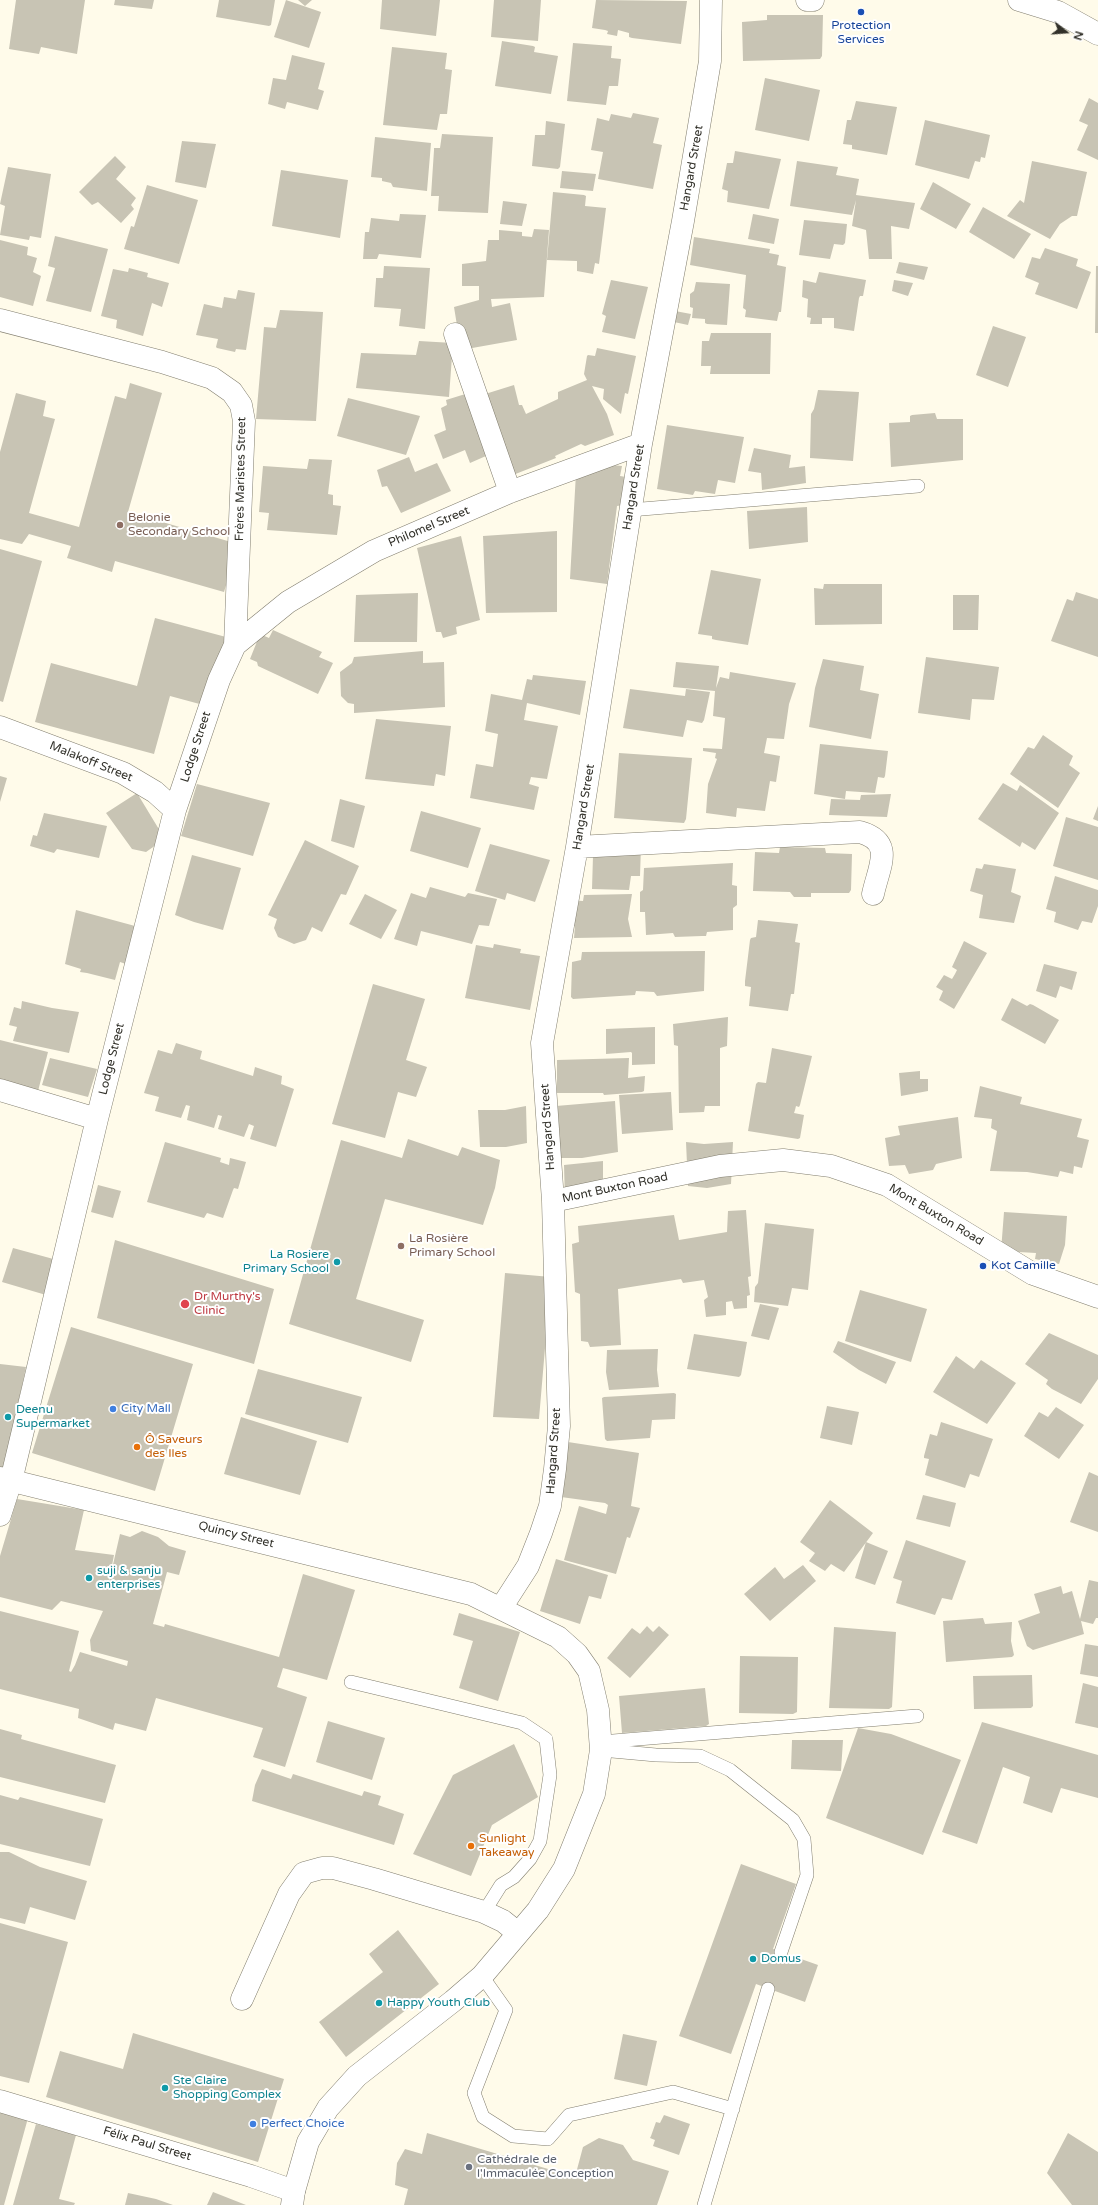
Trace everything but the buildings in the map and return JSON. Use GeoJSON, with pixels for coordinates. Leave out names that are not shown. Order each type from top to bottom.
{"type":"FeatureCollection","features":[{"type":"Feature","properties":{"kind":"street","name":"Hangard Street"},"geometry":{"type":"LineString","coordinates":[[501,1608],[528,1566],[542,1533],[550,1506],[555,1469],[559,1426],[553,1201],[542,1043],[577,847],[641,444],[683,221],[710,61],[710,0]]}},
{"type":"Feature","properties":{"kind":"street"},"geometry":{"type":"LineString","coordinates":[[807,0],[813,0]]}},
{"type":"Feature","properties":{"kind":"street"},"geometry":{"type":"LineString","coordinates":[[1019,0],[1058,12],[1098,34]]}},
{"type":"Feature","properties":{"kind":"street","name":"Frères Maristes Street"},"geometry":{"type":"LineString","coordinates":[[0,320],[195,371],[212,378],[232,392],[241,405],[244,421],[236,645]]}},
{"type":"Feature","properties":{"kind":"street"},"geometry":{"type":"LineString","coordinates":[[455,334],[510,492]]}},
{"type":"Feature","properties":{"kind":"street","name":"Philomel Street"},"geometry":{"type":"LineString","coordinates":[[236,645],[288,602],[374,551],[510,492],[641,444]]}},
{"type":"Feature","properties":{"kind":"street","name":"Lodge Street"},"geometry":{"type":"LineString","coordinates":[[0,1515],[5,1479],[175,810],[216,686],[236,645]]}},
{"type":"Feature","properties":{"kind":"street","name":"Malakoff Street"},"geometry":{"type":"LineString","coordinates":[[0,727],[123,773],[155,792],[175,810]]}},
{"type":"Feature","properties":{"kind":"street"},"geometry":{"type":"LineString","coordinates":[[577,847],[860,832],[878,840],[883,849],[874,894]]}},
{"type":"Feature","properties":{"kind":"street"},"geometry":{"type":"LineString","coordinates":[[0,1090],[97,1119]]}},
{"type":"Feature","properties":{"kind":"street","name":"Mont Buxton Road"},"geometry":{"type":"LineString","coordinates":[[553,1201],[720,1166],[783,1160],[831,1166],[887,1185],[1033,1274],[1098,1297]]}},
{"type":"Feature","properties":{"kind":"street","name":"Quincy Street"},"geometry":{"type":"LineString","coordinates":[[5,1479],[471,1594],[558,1637],[577,1654],[589,1670],[598,1710],[601,1746],[594,1794],[564,1869],[538,1910],[482,1976],[453,2002],[357,2076],[328,2108],[308,2142],[293,2198]]}},
{"type":"Feature","properties":{"kind":"street"},"geometry":{"type":"LineString","coordinates":[[242,1999],[289,1894],[304,1873],[322,1868],[333,1868],[484,1912],[504,1921],[518,1933]]}},
{"type":"Feature","properties":{"kind":"street","name":"Félix Paul Street"},"geometry":{"type":"LineString","coordinates":[[0,2102],[243,2173],[293,2198]]}},
{"type":"Feature","properties":{"kind":"lane"},"geometry":{"type":"LineString","coordinates":[[630,510],[918,486]]}},
{"type":"Feature","properties":{"kind":"lane"},"geometry":{"type":"LineString","coordinates":[[351,1682],[522,1723],[546,1739],[550,1774],[540,1841],[526,1864],[514,1877],[501,1885],[484,1912]]}},
{"type":"Feature","properties":{"kind":"lane"},"geometry":{"type":"LineString","coordinates":[[601,1746],[917,1716]]}},
{"type":"Feature","properties":{"kind":"lane"},"geometry":{"type":"LineString","coordinates":[[601,1746],[656,1755],[700,1756],[730,1770],[793,1820],[804,1839],[807,1875],[781,1952]]}},
{"type":"Feature","properties":{"kind":"lane"},"geometry":{"type":"LineString","coordinates":[[482,1976],[506,2010],[474,2093],[483,2117],[512,2136],[548,2139],[570,2115],[673,2092],[733,2109]]}},
{"type":"Feature","properties":{"kind":"lane"},"geometry":{"type":"LineString","coordinates":[[704,2205],[768,1988]]}},
{"type":"Feature","properties":{"kind":"place","name":"Protection Services"},"geometry":{"type":"Point","coordinates":[861,12]}},
{"type":"Feature","properties":{"kind":"place","name":"Belonie Secondary School"},"geometry":{"type":"Point","coordinates":[120,525]}},
{"type":"Feature","properties":{"kind":"place","name":"La Rosière Primary School"},"geometry":{"type":"Point","coordinates":[401,1246]}},
{"type":"Feature","properties":{"kind":"place","name":"La Rosiere Primary School"},"geometry":{"type":"Point","coordinates":[337,1262]}},
{"type":"Feature","properties":{"kind":"place","name":"Kot Camille"},"geometry":{"type":"Point","coordinates":[983,1266]}},
{"type":"Feature","properties":{"kind":"place","name":"Dr Murthy's Clinic"},"geometry":{"type":"Point","coordinates":[185,1304]}},
{"type":"Feature","properties":{"kind":"place","name":"City Mall"},"geometry":{"type":"Point","coordinates":[113,1409]}},
{"type":"Feature","properties":{"kind":"place","name":"Deenu Supermarket"},"geometry":{"type":"Point","coordinates":[8,1417]}},
{"type":"Feature","properties":{"kind":"place","name":"Ô Saveurs des Iles"},"geometry":{"type":"Point","coordinates":[137,1447]}},
{"type":"Feature","properties":{"kind":"place","name":"suji & sanju enterprises"},"geometry":{"type":"Point","coordinates":[89,1578]}},
{"type":"Feature","properties":{"kind":"place","name":"Sunlight Takeaway"},"geometry":{"type":"Point","coordinates":[471,1846]}},
{"type":"Feature","properties":{"kind":"place","name":"Domus"},"geometry":{"type":"Point","coordinates":[753,1959]}},
{"type":"Feature","properties":{"kind":"place","name":"Happy Youth Club"},"geometry":{"type":"Point","coordinates":[379,2003]}},
{"type":"Feature","properties":{"kind":"place","name":"Ste Claire Shopping Complex"},"geometry":{"type":"Point","coordinates":[165,2088]}},
{"type":"Feature","properties":{"kind":"place","name":"Perfect Choice"},"geometry":{"type":"Point","coordinates":[253,2124]}},
{"type":"Feature","properties":{"kind":"place","name":"Cathédrale de l'Immaculée Conception"},"geometry":{"type":"Point","coordinates":[469,2167]}}]}
